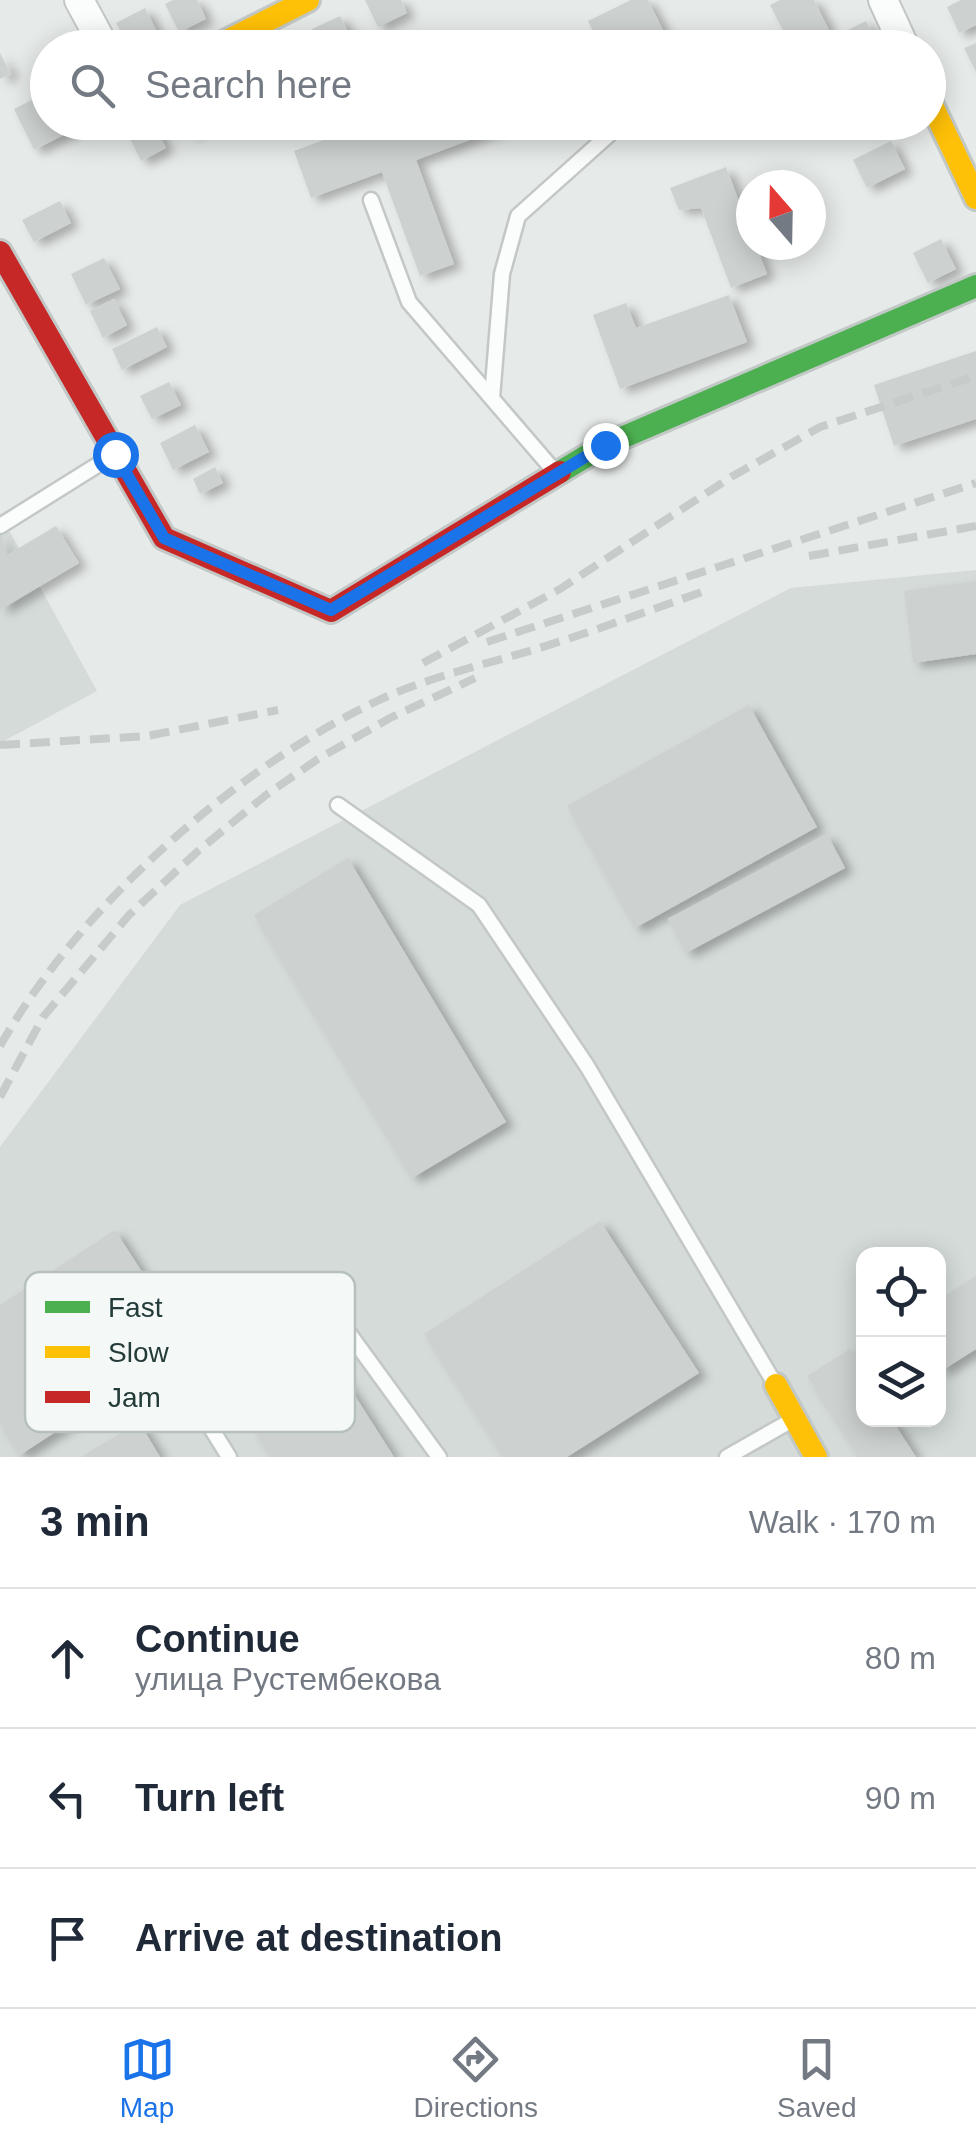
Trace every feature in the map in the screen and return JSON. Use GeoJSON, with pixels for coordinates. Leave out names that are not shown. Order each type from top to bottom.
{"type":"FeatureCollection","features":[{"type":"Feature","properties":{"kind":"street"},"geometry":{"type":"LineString","coordinates":[[79,0],[95,30]]}},
{"type":"Feature","properties":{"kind":"street"},"geometry":{"type":"LineString","coordinates":[[249,30],[308,0]]}},
{"type":"Feature","properties":{"kind":"street"},"geometry":{"type":"LineString","coordinates":[[883,0],[897,30]]}},
{"type":"Feature","properties":{"kind":"street"},"geometry":{"type":"LineString","coordinates":[[946,134],[974,191]]}},
{"type":"Feature","properties":{"kind":"street"},"geometry":{"type":"LineString","coordinates":[[0,252],[164,538],[331,610],[623,437],[976,286]]}},
{"type":"Feature","properties":{"kind":"street"},"geometry":{"type":"LineString","coordinates":[[776,1385],[816,1457]]}},
{"type":"Feature","properties":{"kind":"lane"},"geometry":{"type":"LineString","coordinates":[[492,398],[502,274],[518,216],[603,140]]}},
{"type":"Feature","properties":{"kind":"lane"},"geometry":{"type":"LineString","coordinates":[[371,200],[410,302],[557,474]]}},
{"type":"Feature","properties":{"kind":"lane"},"geometry":{"type":"LineString","coordinates":[[0,526],[115,454]]}},
{"type":"Feature","properties":{"kind":"lane"},"geometry":{"type":"LineString","coordinates":[[338,805],[480,905],[587,1066],[776,1385]]}},
{"type":"Feature","properties":{"kind":"lane"},"geometry":{"type":"LineString","coordinates":[[355,1342],[439,1457]]}},
{"type":"Feature","properties":{"kind":"lane"},"geometry":{"type":"LineString","coordinates":[[728,1457],[795,1418]]}},
{"type":"Feature","properties":{"kind":"lane"},"geometry":{"type":"LineString","coordinates":[[213,1432],[229,1457]]}},
{"type":"Feature","properties":{"kind":"shaded area"},"geometry":{"type":"Polygon","coordinates":[[[0,514],[97,691],[0,743],[0,514]]]}},
{"type":"Feature","properties":{"kind":"shaded area"},"geometry":{"type":"Polygon","coordinates":[[[976,570],[976,1457],[0,1457],[0,1147],[180,905],[791,588],[976,570]]]}},
{"type":"Feature","properties":{"kind":"building"},"geometry":{"type":"Polygon","coordinates":[[[197,0],[206,19],[178,30],[165,4],[197,0]]]}},
{"type":"Feature","properties":{"kind":"building"},"geometry":{"type":"Polygon","coordinates":[[[365,0],[401,0],[407,13],[378,27],[365,0]]]}},
{"type":"Feature","properties":{"kind":"building"},"geometry":{"type":"Polygon","coordinates":[[[631,0],[648,0],[663,30],[592,30],[588,21],[631,0]]]}},
{"type":"Feature","properties":{"kind":"building"},"geometry":{"type":"Polygon","coordinates":[[[780,0],[814,0],[829,30],[783,30],[770,5],[780,0]]]}},
{"type":"Feature","properties":{"kind":"building"},"geometry":{"type":"Polygon","coordinates":[[[961,0],[976,0],[976,25],[959,33],[947,7],[961,0]]]}},
{"type":"Feature","properties":{"kind":"building"},"geometry":{"type":"Polygon","coordinates":[[[145,8],[156,30],[120,30],[116,23],[145,8]]]}},
{"type":"Feature","properties":{"kind":"building"},"geometry":{"type":"Polygon","coordinates":[[[340,16],[347,30],[313,30],[340,16]]]}},
{"type":"Feature","properties":{"kind":"building"},"geometry":{"type":"Polygon","coordinates":[[[866,21],[871,30],[848,30],[866,21]]]}},
{"type":"Feature","properties":{"kind":"building"},"geometry":{"type":"Polygon","coordinates":[[[976,43],[976,72],[964,48],[976,43]]]}},
{"type":"Feature","properties":{"kind":"building"},"geometry":{"type":"Polygon","coordinates":[[[0,53],[11,74],[0,79],[0,53]]]}},
{"type":"Feature","properties":{"kind":"building"},"geometry":{"type":"Polygon","coordinates":[[[30,101],[30,140],[54,140],[34,150],[14,109],[30,101]]]}},
{"type":"Feature","properties":{"kind":"building"},"geometry":{"type":"Polygon","coordinates":[[[131,140],[162,140],[166,148],[141,161],[131,140]]]}},
{"type":"Feature","properties":{"kind":"building"},"geometry":{"type":"Polygon","coordinates":[[[324,140],[469,140],[416,160],[454,264],[420,276],[382,172],[311,198],[294,151],[324,140]]]}},
{"type":"Feature","properties":{"kind":"building"},"geometry":{"type":"Polygon","coordinates":[[[891,141],[905,169],[867,188],[853,160],[891,141]]]}},
{"type":"Feature","properties":{"kind":"building"},"geometry":{"type":"Polygon","coordinates":[[[726,167],[736,193],[736,260],[762,260],[767,274],[731,288],[701,208],[679,210],[670,188],[726,167]]]}},
{"type":"Feature","properties":{"kind":"building"},"geometry":{"type":"Polygon","coordinates":[[[60,201],[71,223],[34,242],[22,220],[60,201]]]}},
{"type":"Feature","properties":{"kind":"building"},"geometry":{"type":"Polygon","coordinates":[[[941,239],[956,269],[928,283],[913,253],[941,239]]]}},
{"type":"Feature","properties":{"kind":"building"},"geometry":{"type":"Polygon","coordinates":[[[104,258],[120,289],[86,305],[71,274],[104,258]]]}},
{"type":"Feature","properties":{"kind":"building"},"geometry":{"type":"Polygon","coordinates":[[[729,295],[747,342],[620,389],[593,315],[626,303],[636,328],[729,295]]]}},
{"type":"Feature","properties":{"kind":"building"},"geometry":{"type":"Polygon","coordinates":[[[114,299],[127,325],[103,338],[90,311],[114,299]]]}},
{"type":"Feature","properties":{"kind":"building"},"geometry":{"type":"Polygon","coordinates":[[[157,327],[167,347],[122,370],[112,349],[157,327]]]}},
{"type":"Feature","properties":{"kind":"building"},"geometry":{"type":"Polygon","coordinates":[[[976,351],[976,419],[894,446],[874,385],[976,351]]]}},
{"type":"Feature","properties":{"kind":"building"},"geometry":{"type":"Polygon","coordinates":[[[169,382],[181,405],[152,419],[140,396],[169,382]]]}},
{"type":"Feature","properties":{"kind":"building"},"geometry":{"type":"Polygon","coordinates":[[[195,425],[209,452],[173,470],[160,443],[195,425]]]}},
{"type":"Feature","properties":{"kind":"building"},"geometry":{"type":"Polygon","coordinates":[[[215,467],[223,483],[200,494],[193,479],[215,467]]]}},
{"type":"Feature","properties":{"kind":"building"},"geometry":{"type":"Polygon","coordinates":[[[56,526],[79,563],[0,610],[0,532],[7,555],[56,526]]]}},
{"type":"Feature","properties":{"kind":"building"},"geometry":{"type":"Polygon","coordinates":[[[976,581],[976,654],[913,663],[904,591],[976,581]]]}},
{"type":"Feature","properties":{"kind":"building"},"geometry":{"type":"Polygon","coordinates":[[[749,705],[817,827],[635,928],[567,806],[749,705]]]}},
{"type":"Feature","properties":{"kind":"building"},"geometry":{"type":"Polygon","coordinates":[[[827,834],[845,868],[686,953],[668,919],[827,834]]]}},
{"type":"Feature","properties":{"kind":"building"},"geometry":{"type":"Polygon","coordinates":[[[348,858],[506,1122],[412,1178],[254,915],[348,858]]]}},
{"type":"Feature","properties":{"kind":"building"},"geometry":{"type":"Polygon","coordinates":[[[600,1221],[699,1373],[567,1457],[504,1457],[424,1334],[600,1221]]]}},
{"type":"Feature","properties":{"kind":"building"},"geometry":{"type":"Polygon","coordinates":[[[115,1230],[142,1272],[51,1272],[115,1230]]]}},
{"type":"Feature","properties":{"kind":"building"},"geometry":{"type":"Polygon","coordinates":[[[976,1276],[976,1349],[946,1368],[946,1337],[946,1295],[976,1276]]]}},
{"type":"Feature","properties":{"kind":"building"},"geometry":{"type":"Polygon","coordinates":[[[25,1289],[25,1432],[55,1432],[20,1455],[0,1424],[0,1305],[25,1289]]]}},
{"type":"Feature","properties":{"kind":"building"},"geometry":{"type":"Polygon","coordinates":[[[850,1349],[854,1355],[856,1427],[897,1427],[916,1457],[859,1457],[807,1376],[850,1349]]]}},
{"type":"Feature","properties":{"kind":"building"},"geometry":{"type":"Polygon","coordinates":[[[355,1396],[394,1457],[272,1457],[255,1432],[355,1432],[355,1396]]]}},
{"type":"Feature","properties":{"kind":"building"},"geometry":{"type":"Polygon","coordinates":[[[122,1432],[145,1432],[160,1457],[81,1457],[122,1432]]]}},
{"type":"Feature","properties":{"kind":"railway"},"geometry":{"type":"LineString","coordinates":[[423,663],[560,589],[731,477],[820,427],[976,376]]}},
{"type":"Feature","properties":{"kind":"railway"},"geometry":{"type":"LineString","coordinates":[[487,642],[976,483]]}},
{"type":"Feature","properties":{"kind":"railway"},"geometry":{"type":"LineString","coordinates":[[809,556],[976,526]]}},
{"type":"Feature","properties":{"kind":"railway"},"geometry":{"type":"LineString","coordinates":[[0,1046],[33,994],[116,894],[164,847],[269,764],[323,730],[396,693],[702,592]]}},
{"type":"Feature","properties":{"kind":"railway"},"geometry":{"type":"LineString","coordinates":[[0,1097],[43,1017],[129,915],[198,851],[266,795],[318,759],[390,718],[475,678]]}},
{"type":"Feature","properties":{"kind":"railway"},"geometry":{"type":"LineString","coordinates":[[0,745],[147,736],[278,710]]}},
{"type":"Feature","properties":{"kind":"traffic: fast"},"geometry":{"type":"LineString","coordinates":[[560,472],[605,445],[976,286]]}},
{"type":"Feature","properties":{"kind":"traffic: slow"},"geometry":{"type":"LineString","coordinates":[[249,30],[308,0]]}},
{"type":"Feature","properties":{"kind":"traffic: slow"},"geometry":{"type":"LineString","coordinates":[[946,135],[976,198]]}},
{"type":"Feature","properties":{"kind":"traffic: slow"},"geometry":{"type":"LineString","coordinates":[[776,1385],[816,1457]]}},
{"type":"Feature","properties":{"kind":"traffic: jam"},"geometry":{"type":"LineString","coordinates":[[0,252],[164,538],[331,611],[560,472]]}},
{"type":"Feature","properties":{"kind":"route"},"geometry":{"type":"LineString","coordinates":[[115,454],[164,538],[331,610],[605,445]]}}]}
